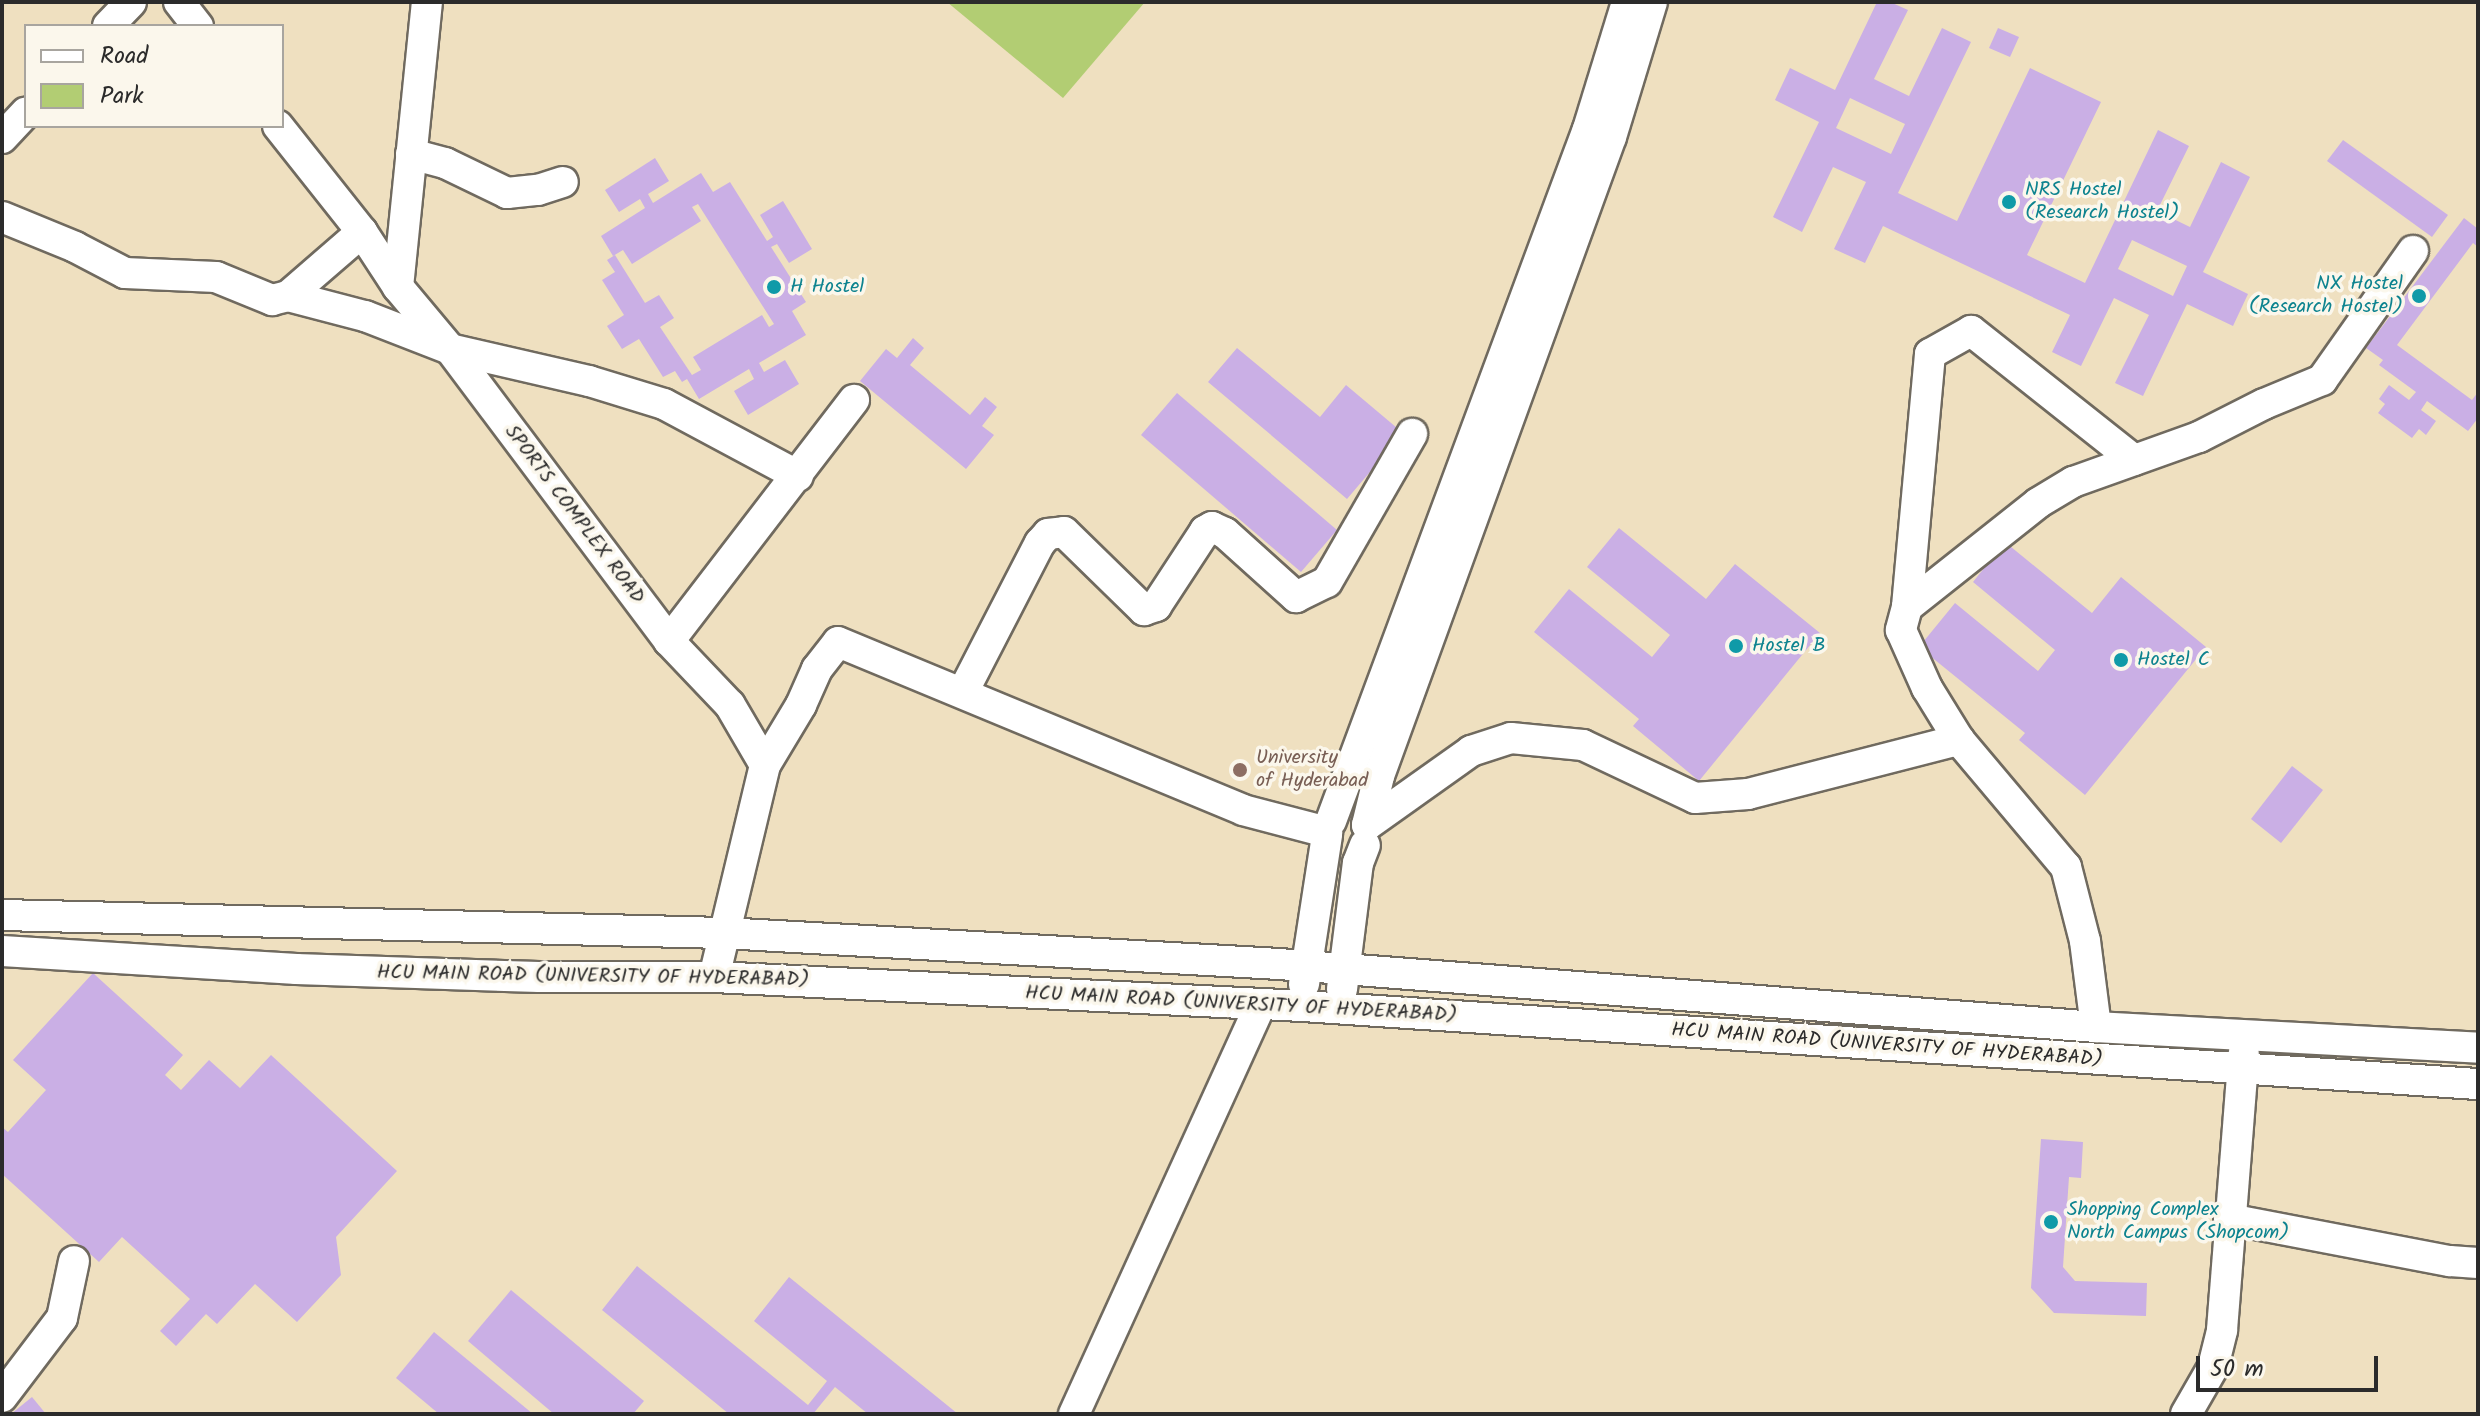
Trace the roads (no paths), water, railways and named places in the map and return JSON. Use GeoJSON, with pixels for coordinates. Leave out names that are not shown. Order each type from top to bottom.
{"type":"FeatureCollection","features":[{"type":"Feature","properties":{"kind":"street"},"geometry":{"type":"LineString","coordinates":[[110,24],[131,2]]}},
{"type":"Feature","properties":{"kind":"street"},"geometry":{"type":"LineString","coordinates":[[179,2],[196,24]]}},
{"type":"Feature","properties":{"kind":"street"},"geometry":{"type":"LineString","coordinates":[[398,287],[427,2]]}},
{"type":"Feature","properties":{"kind":"street"},"geometry":{"type":"LineString","coordinates":[[1341,1008],[1342,970],[1358,863],[1384,761],[1599,133],[1627,2]]}},
{"type":"Feature","properties":{"kind":"street"},"geometry":{"type":"LineString","coordinates":[[1303,1006],[1305,967],[1328,829],[1652,2]]}},
{"type":"Feature","properties":{"kind":"street"},"geometry":{"type":"LineString","coordinates":[[2,138],[24,114]]}},
{"type":"Feature","properties":{"kind":"street","name":"SPORTS COMPLEX ROAD"},"geometry":{"type":"LineString","coordinates":[[280,128],[362,232],[398,287],[450,349],[669,641],[730,705],[765,765]]}},
{"type":"Feature","properties":{"kind":"street"},"geometry":{"type":"LineString","coordinates":[[411,154],[445,163],[507,193],[538,190],[563,182]]}},
{"type":"Feature","properties":{"kind":"street"},"geometry":{"type":"LineString","coordinates":[[2,217],[75,247],[125,273],[216,277],[272,300],[288,296],[362,232]]}},
{"type":"Feature","properties":{"kind":"street"},"geometry":{"type":"LineString","coordinates":[[1907,607],[2038,503],[2073,482],[2199,437],[2264,404],[2322,380],[2413,251]]}},
{"type":"Feature","properties":{"kind":"street"},"geometry":{"type":"LineString","coordinates":[[288,296],[365,316],[450,349],[589,381],[664,404],[798,476]]}},
{"type":"Feature","properties":{"kind":"street"},"geometry":{"type":"LineString","coordinates":[[2096,1027],[2085,941],[2066,867],[1959,740],[1927,688],[1901,630],[1907,607],[1930,354],[1971,331],[2134,460]]}},
{"type":"Feature","properties":{"kind":"street"},"geometry":{"type":"LineString","coordinates":[[669,641],[854,400]]}},
{"type":"Feature","properties":{"kind":"street"},"geometry":{"type":"LineString","coordinates":[[963,692],[1040,543],[1048,534],[1064,532],[1144,610],[1156,606],[1205,531],[1212,527],[1225,533],[1296,597],[1309,594],[1327,582],[1412,434]]}},
{"type":"Feature","properties":{"kind":"street"},"geometry":{"type":"LineString","coordinates":[[714,977],[765,765],[801,705],[817,669],[838,642],[1243,810],[1328,829],[1350,813],[1366,835]]}},
{"type":"Feature","properties":{"kind":"street"},"geometry":{"type":"LineString","coordinates":[[1366,835],[1471,751],[1511,738],[1583,745],[1695,798],[1748,794],[1959,740]]}},
{"type":"Feature","properties":{"kind":"street","name":"HCU MAIN ROAD (UNIVERSITY OF HYDERABAD)"},"geometry":{"type":"LineString","coordinates":[[2,915],[723,933],[1305,967],[2096,1027],[2478,1048]]}},
{"type":"Feature","properties":{"kind":"street","name":"HCU MAIN ROAD (UNIVERSITY OF HYDERABAD)"},"geometry":{"type":"LineString","coordinates":[[2,951],[296,969],[539,977],[714,977],[1341,1008],[2478,1084]]}},
{"type":"Feature","properties":{"kind":"street"},"geometry":{"type":"LineString","coordinates":[[1074,1414],[1260,1005]]}},
{"type":"Feature","properties":{"kind":"street"},"geometry":{"type":"LineString","coordinates":[[2186,1414],[2213,1367],[2222,1330],[2245,1035]]}},
{"type":"Feature","properties":{"kind":"street"},"geometry":{"type":"LineString","coordinates":[[2229,1219],[2450,1261],[2478,1263]]}},
{"type":"Feature","properties":{"kind":"street"},"geometry":{"type":"LineString","coordinates":[[2,1397],[62,1318],[74,1261]]}},
{"type":"Feature","properties":{"kind":"place","name":"NRS Hostel (Research Hostel)"},"geometry":{"type":"Point","coordinates":[2009,202]}},
{"type":"Feature","properties":{"kind":"place","name":"H Hostel"},"geometry":{"type":"Point","coordinates":[774,287]}},
{"type":"Feature","properties":{"kind":"place","name":"NX Hostel (Research Hostel)"},"geometry":{"type":"Point","coordinates":[2419,296]}},
{"type":"Feature","properties":{"kind":"place","name":"Hostel B"},"geometry":{"type":"Point","coordinates":[1736,646]}},
{"type":"Feature","properties":{"kind":"place","name":"Hostel C"},"geometry":{"type":"Point","coordinates":[2121,660]}},
{"type":"Feature","properties":{"kind":"place","name":"University of Hyderabad"},"geometry":{"type":"Point","coordinates":[1240,770]}},
{"type":"Feature","properties":{"kind":"place","name":"Shopping Complex North Campus (Shopcom)"},"geometry":{"type":"Point","coordinates":[2051,1222]}}]}
